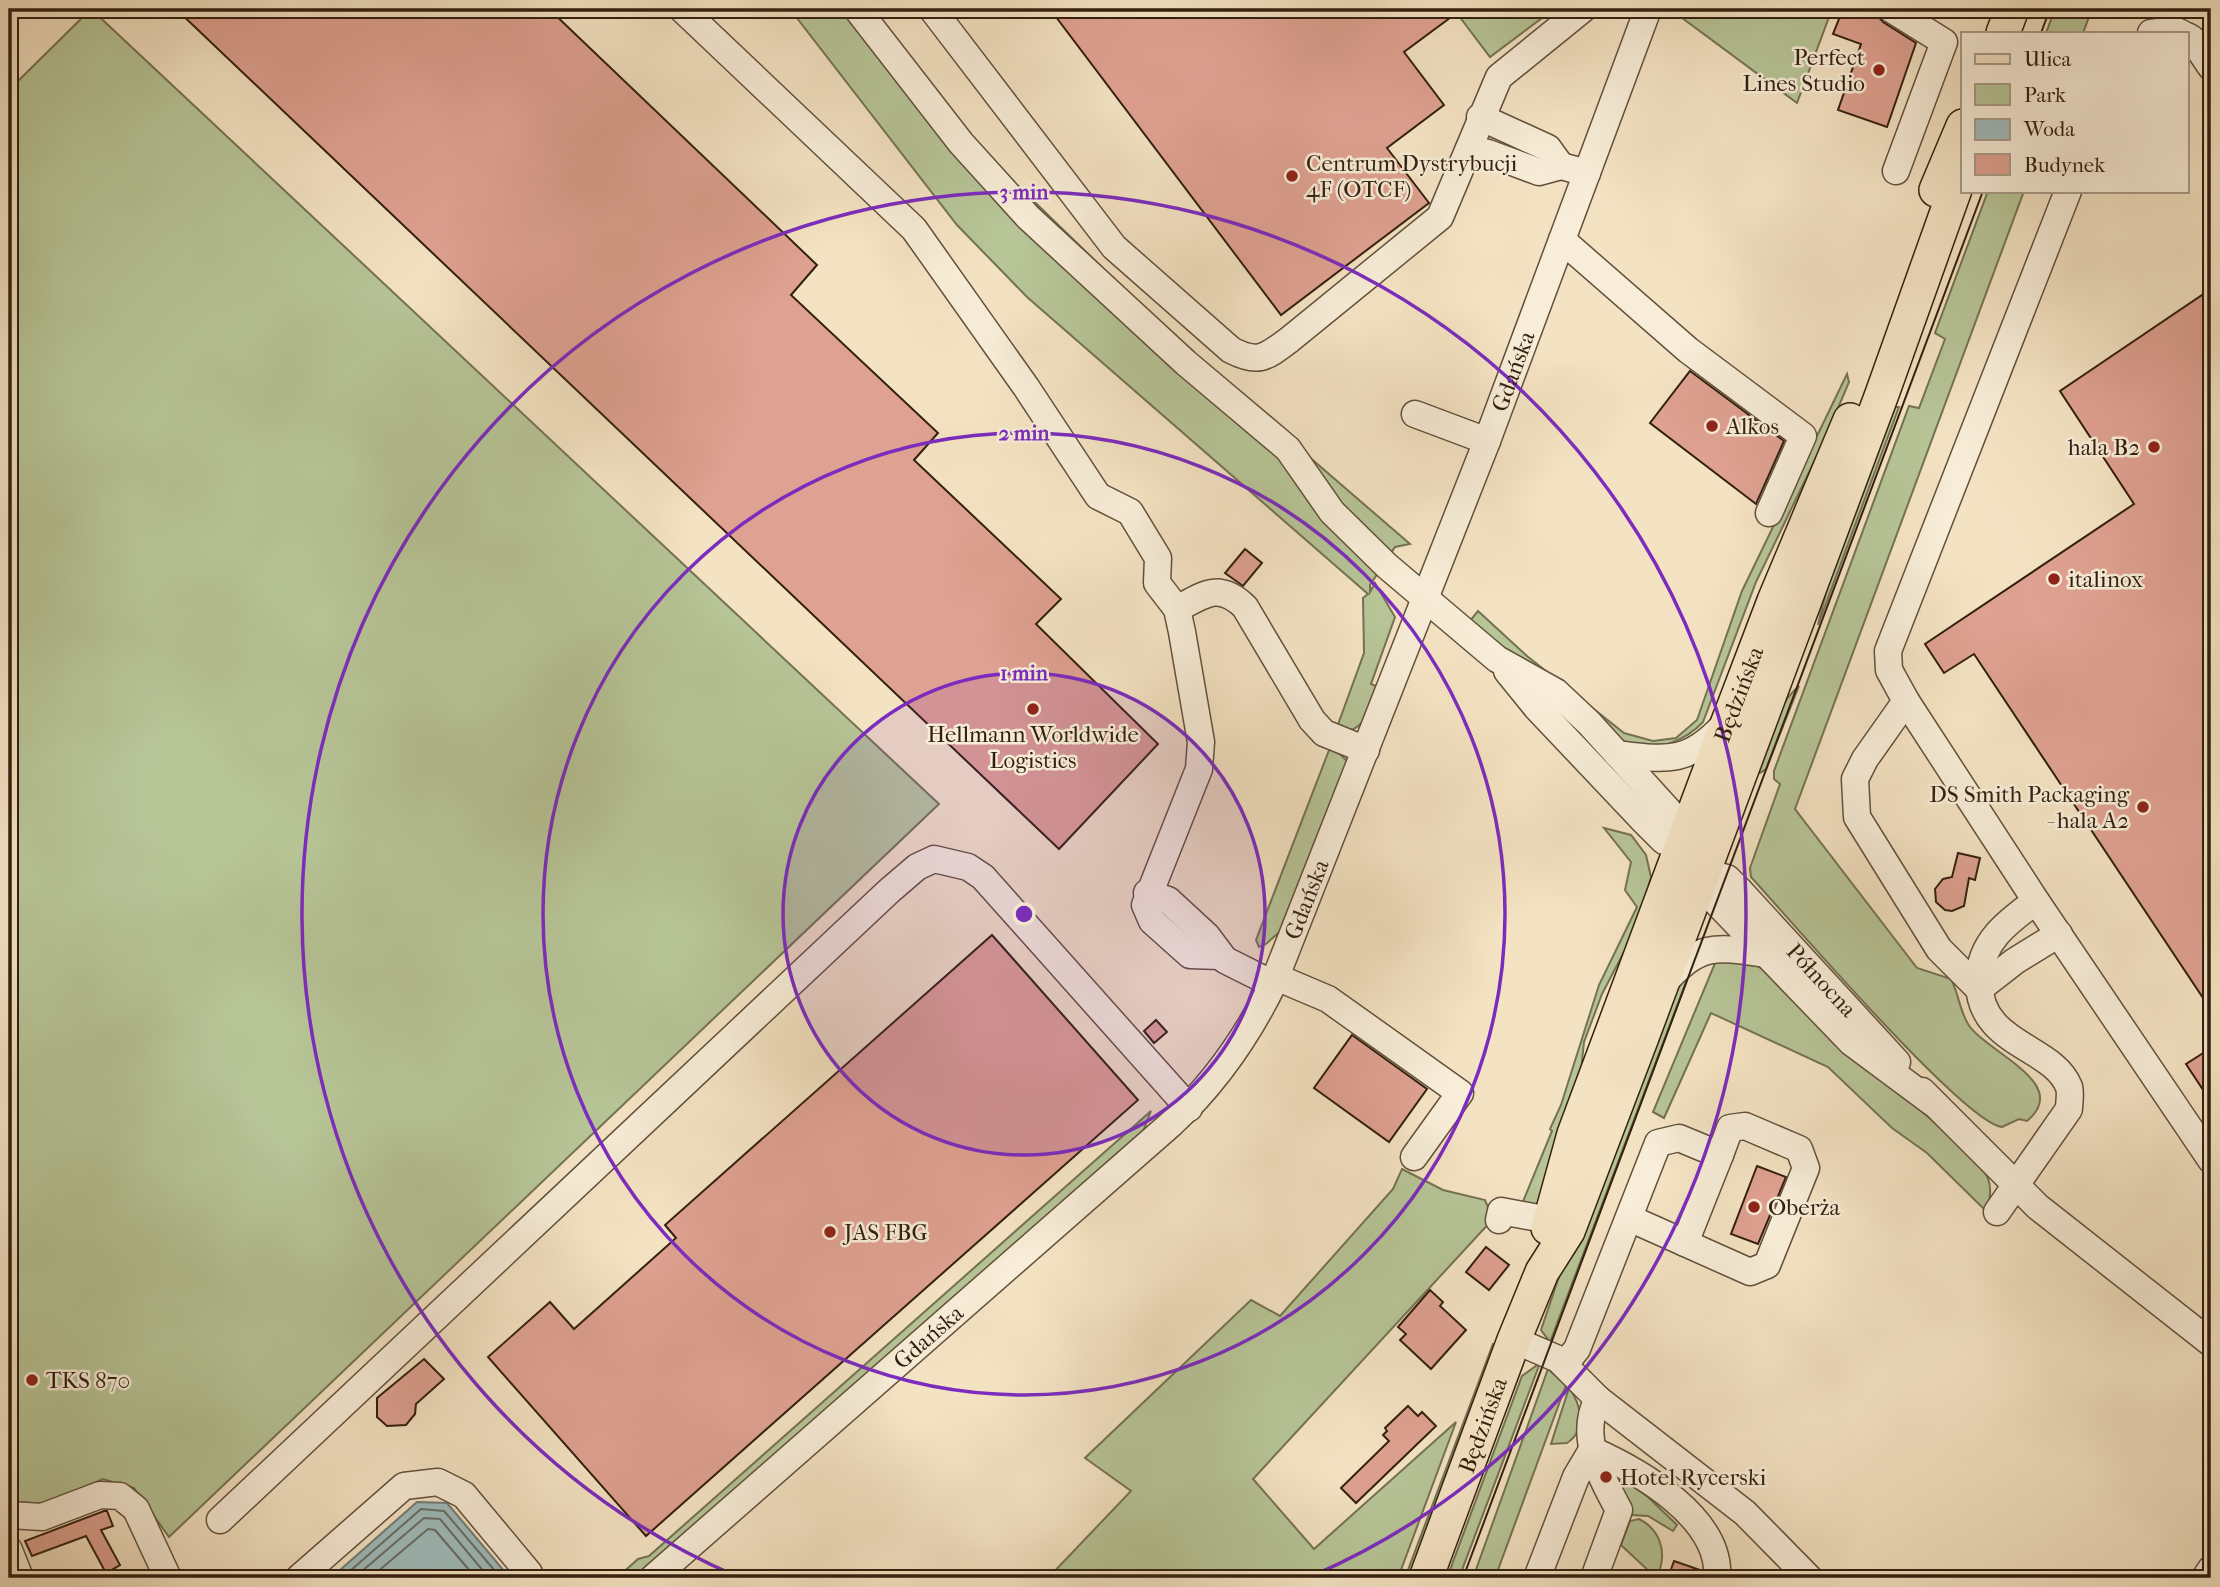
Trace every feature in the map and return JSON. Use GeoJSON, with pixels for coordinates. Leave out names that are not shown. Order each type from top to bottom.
{"type":"FeatureCollection","features":[{"type":"Feature","properties":{"kind":"main road"},"geometry":{"type":"LineString","coordinates":[[2003,32],[2012,9]]}},
{"type":"Feature","properties":{"kind":"main road","name":"Będzińska"},"geometry":{"type":"LineString","coordinates":[[1542,1272],[1549,1220],[1574,1134],[1730,718],[1818,490],[1860,398],[1951,148],[1961,130]]}},
{"type":"Feature","properties":{"kind":"main road","name":"Będzińska"},"geometry":{"type":"LineString","coordinates":[[1426,1578],[1514,1340],[1542,1272],[1568,1231],[1961,172]]}},
{"type":"Feature","properties":{"kind":"street"},"geometry":{"type":"LineString","coordinates":[[682,9],[914,229],[1026,387],[1098,496],[1130,512],[1158,558],[1157,583],[1177,609],[1200,742],[1199,769],[1147,893],[1168,900],[1207,936],[1220,956],[1274,980],[1328,999],[1460,1093],[1414,1157]]}},
{"type":"Feature","properties":{"kind":"street","name":"Północna"},"geometry":{"type":"LineString","coordinates":[[857,9],[961,143],[1028,217],[1186,363],[1288,449],[1332,512],[1387,566],[1497,659],[1538,708],[1664,841],[1683,844]]}},
{"type":"Feature","properties":{"kind":"street"},"geometry":{"type":"LineString","coordinates":[[932,9],[1114,247],[1231,350],[1250,359],[1268,356],[1415,250],[1440,217],[1499,77],[1583,9]]}},
{"type":"Feature","properties":{"kind":"street","name":"Gdańska"},"geometry":{"type":"LineString","coordinates":[[653,1578],[1189,1108],[1239,1046],[1274,980],[1426,599],[1488,441],[1648,9]]}},
{"type":"Feature","properties":{"kind":"street"},"geometry":{"type":"LineString","coordinates":[[1891,9],[1944,42],[1896,172]]}},
{"type":"Feature","properties":{"kind":"street"},"geometry":{"type":"LineString","coordinates":[[2159,32],[2178,32]]}},
{"type":"Feature","properties":{"kind":"street"},"geometry":{"type":"LineString","coordinates":[[2188,36],[2192,38],[2211,67]]}},
{"type":"Feature","properties":{"kind":"street"},"geometry":{"type":"LineString","coordinates":[[1480,117],[1548,148],[1561,166]]}},
{"type":"Feature","properties":{"kind":"street"},"geometry":{"type":"LineString","coordinates":[[1469,149],[1488,153],[1539,172],[1561,166],[1587,173]]}},
{"type":"Feature","properties":{"kind":"street"},"geometry":{"type":"LineString","coordinates":[[2068,192],[1888,651],[1889,670],[1906,701],[2036,901],[2211,1160]]}},
{"type":"Feature","properties":{"kind":"street"},"geometry":{"type":"LineString","coordinates":[[1562,240],[1688,350],[1803,436],[1769,513]]}},
{"type":"Feature","properties":{"kind":"street"},"geometry":{"type":"LineString","coordinates":[[1415,414],[1488,441]]}},
{"type":"Feature","properties":{"kind":"street"},"geometry":{"type":"LineString","coordinates":[[1177,609],[1217,592],[1232,595],[1245,607],[1312,720],[1324,733],[1366,750]]}},
{"type":"Feature","properties":{"kind":"street","name":"Północna"},"geometry":{"type":"LineString","coordinates":[[1497,659],[1556,692],[1617,754],[1677,820],[1683,844],[1703,872],[1717,903],[1852,1042],[1933,1103]]}},
{"type":"Feature","properties":{"kind":"street"},"geometry":{"type":"LineString","coordinates":[[1906,701],[1865,759],[1855,779],[1857,817],[1938,949],[1979,989]]}},
{"type":"Feature","properties":{"kind":"street"},"geometry":{"type":"LineString","coordinates":[[1617,754],[1666,759],[1698,750],[1730,718]]}},
{"type":"Feature","properties":{"kind":"street"},"geometry":{"type":"LineString","coordinates":[[220,1520],[880,900],[917,867],[934,859],[953,862],[983,877],[1189,1108]]}},
{"type":"Feature","properties":{"kind":"street","name":"Północna"},"geometry":{"type":"LineString","coordinates":[[1703,872],[1727,878],[1933,1103],[2015,1184],[2060,1224],[2211,1343]]}},
{"type":"Feature","properties":{"kind":"street"},"geometry":{"type":"LineString","coordinates":[[1997,1212],[2069,1109],[2069,1088],[2056,1071],[2000,1029],[1985,1013],[1979,989],[1979,965],[1997,929],[2036,901]]}},
{"type":"Feature","properties":{"kind":"street"},"geometry":{"type":"LineString","coordinates":[[1979,989],[2015,961],[2059,934]]}},
{"type":"Feature","properties":{"kind":"street"},"geometry":{"type":"LineString","coordinates":[[1659,988],[1676,969],[1717,947],[1766,954]]}},
{"type":"Feature","properties":{"kind":"street"},"geometry":{"type":"LineString","coordinates":[[1629,1218],[1685,1243],[1750,1272],[1768,1265],[1806,1168],[1799,1149],[1745,1126],[1730,1128],[1685,1243]]}},
{"type":"Feature","properties":{"kind":"street"},"geometry":{"type":"LineString","coordinates":[[1565,1364],[1577,1349],[1658,1143],[1679,1138],[1720,1155]]}},
{"type":"Feature","properties":{"kind":"street"},"geometry":{"type":"LineString","coordinates":[[1499,1220],[1501,1211],[1549,1220]]}},
{"type":"Feature","properties":{"kind":"street"},"geometry":{"type":"LineString","coordinates":[[1514,1340],[1549,1353],[1565,1364],[1598,1399],[1745,1513],[1809,1578]]}},
{"type":"Feature","properties":{"kind":"street"},"geometry":{"type":"LineString","coordinates":[[1594,1578],[1619,1510],[1600,1475],[1592,1450],[1591,1412],[1598,1399]]}},
{"type":"Feature","properties":{"kind":"street"},"geometry":{"type":"LineString","coordinates":[[1537,1578],[1576,1477],[1592,1450]]}},
{"type":"Feature","properties":{"kind":"street"},"geometry":{"type":"LineString","coordinates":[[1592,1450],[1661,1489],[1687,1512],[1710,1541],[1717,1578]]}},
{"type":"Feature","properties":{"kind":"street"},"geometry":{"type":"LineString","coordinates":[[299,1578],[404,1486],[438,1482],[464,1494],[529,1573],[530,1578]]}},
{"type":"Feature","properties":{"kind":"street"},"geometry":{"type":"LineString","coordinates":[[9,1515],[42,1517],[100,1495],[120,1496],[136,1509],[168,1578]]}},
{"type":"Feature","properties":{"kind":"street"},"geometry":{"type":"LineString","coordinates":[[2205,1578],[2211,1569]]}},
{"type":"Feature","properties":{"kind":"green space"},"geometry":{"type":"Polygon","coordinates":[[[91,9],[939,804],[169,1537],[134,1488],[103,1479],[46,1504],[15,1502],[9,1495],[9,90],[91,9]]]}},
{"type":"Feature","properties":{"kind":"green space"},"geometry":{"type":"Polygon","coordinates":[[[790,9],[867,9],[984,153],[1205,367],[1410,544],[1395,547],[1370,585],[1370,592],[1375,583],[1395,617],[1371,684],[1378,687],[1369,712],[1359,725],[1346,731],[1336,730],[1364,653],[1363,598],[1368,594],[1027,297],[957,225],[790,9]]]}},
{"type":"Feature","properties":{"kind":"green space"},"geometry":{"type":"Polygon","coordinates":[[[1468,9],[1554,9],[1490,57],[1459,16],[1468,9]]]}},
{"type":"Feature","properties":{"kind":"green space"},"geometry":{"type":"Polygon","coordinates":[[[1670,9],[1832,9],[1797,103],[1670,9]]]}},
{"type":"Feature","properties":{"kind":"green space"},"geometry":{"type":"Polygon","coordinates":[[[2055,9],[2092,9],[2083,32],[2046,32],[2055,9]]]}},
{"type":"Feature","properties":{"kind":"green space"},"geometry":{"type":"Polygon","coordinates":[[[1988,192],[2024,192],[1795,809],[1917,968],[1951,979],[1968,1024],[1977,1035],[2033,1081],[2040,1094],[2038,1107],[2027,1121],[2019,1119],[2002,1127],[1982,1117],[1916,1057],[1751,877],[1750,868],[1780,784],[1774,779],[1774,771],[1909,406],[1919,408],[1945,339],[1935,333],[1988,192]]]}},
{"type":"Feature","properties":{"kind":"green space"},"geometry":{"type":"Polygon","coordinates":[[[1847,374],[1849,382],[1826,437],[1756,582],[1703,722],[1696,729],[1671,743],[1653,747],[1634,746],[1623,742],[1598,726],[1540,673],[1469,622],[1478,611],[1527,656],[1624,733],[1653,741],[1676,738],[1697,720],[1742,591],[1847,374]]]}},
{"type":"Feature","properties":{"kind":"green space"},"geometry":{"type":"Polygon","coordinates":[[[1895,407],[1899,407],[1818,625],[1842,542],[1895,407]]]}},
{"type":"Feature","properties":{"kind":"green space"},"geometry":{"type":"Polygon","coordinates":[[[1799,686],[1766,769],[1760,773],[1756,770],[1772,725],[1777,714],[1799,686]]]}},
{"type":"Feature","properties":{"kind":"green space"},"geometry":{"type":"Polygon","coordinates":[[[1331,745],[1347,761],[1347,773],[1284,928],[1259,947],[1256,940],[1331,745]]]}},
{"type":"Feature","properties":{"kind":"green space"},"geometry":{"type":"Polygon","coordinates":[[[1604,828],[1631,835],[1646,855],[1651,877],[1636,929],[1602,994],[1584,1042],[1581,1071],[1539,1206],[1522,1204],[1552,1131],[1550,1129],[1561,1105],[1599,985],[1637,907],[1625,890],[1631,862],[1604,828]]]}},
{"type":"Feature","properties":{"kind":"green space"},"geometry":{"type":"Polygon","coordinates":[[[1718,956],[1752,962],[1775,978],[1958,1144],[1980,1166],[1989,1180],[1986,1211],[1927,1153],[1892,1128],[1828,1067],[1711,1013],[1664,1118],[1653,1112],[1718,956]]]}},
{"type":"Feature","properties":{"kind":"green space"},"geometry":{"type":"Polygon","coordinates":[[[1691,969],[1550,1342],[1541,1330],[1564,1262],[1677,987],[1691,969]]]}},
{"type":"Feature","properties":{"kind":"green space"},"geometry":{"type":"Polygon","coordinates":[[[1151,1111],[1142,1134],[639,1578],[617,1578],[638,1559],[649,1556],[1151,1111]]]}},
{"type":"Feature","properties":{"kind":"green space"},"geometry":{"type":"Polygon","coordinates":[[[1402,1169],[1443,1190],[1485,1200],[1493,1219],[1253,1479],[1314,1549],[1456,1422],[1398,1578],[1048,1578],[1131,1491],[1085,1458],[1251,1300],[1280,1316],[1393,1189],[1402,1169]]]}},
{"type":"Feature","properties":{"kind":"green space"},"geometry":{"type":"Polygon","coordinates":[[[1493,1344],[1498,1345],[1411,1578],[1405,1578],[1493,1344]]]}},
{"type":"Feature","properties":{"kind":"green space"},"geometry":{"type":"Polygon","coordinates":[[[1540,1363],[1459,1578],[1447,1578],[1522,1376],[1540,1363]]]}},
{"type":"Feature","properties":{"kind":"green space"},"geometry":{"type":"Polygon","coordinates":[[[1548,1369],[1566,1385],[1495,1578],[1473,1578],[1548,1369]]]}},
{"type":"Feature","properties":{"kind":"green space"},"geometry":{"type":"Polygon","coordinates":[[[1569,1388],[1577,1402],[1580,1424],[1573,1438],[1567,1443],[1551,1444],[1569,1388]]]}},
{"type":"Feature","properties":{"kind":"green space"},"geometry":{"type":"Polygon","coordinates":[[[1611,1470],[1648,1497],[1677,1525],[1673,1531],[1648,1516],[1631,1515],[1611,1470]]]}},
{"type":"Feature","properties":{"kind":"green space"},"geometry":{"type":"Polygon","coordinates":[[[1639,1519],[1652,1528],[1661,1547],[1660,1569],[1652,1574],[1621,1545],[1630,1521],[1639,1519]]]}},
{"type":"Feature","properties":{"kind":"water"},"geometry":{"type":"Polygon","coordinates":[[[417,1502],[447,1503],[510,1578],[331,1578],[417,1502]]]}},
{"type":"Feature","properties":{"kind":"building"},"geometry":{"type":"Polygon","coordinates":[[[176,9],[549,9],[817,265],[791,295],[938,433],[914,460],[1061,599],[1036,624],[1158,744],[1059,849],[176,9]]]}},
{"type":"Feature","properties":{"kind":"building","name":"Centrum Dystrybucji 4F (OTCF)"},"geometry":{"type":"Polygon","coordinates":[[[1050,9],[1462,9],[1404,52],[1444,105],[1387,148],[1429,203],[1281,315],[1050,9]]]}},
{"type":"Feature","properties":{"kind":"building","name":"Perfect Lines Studio"},"geometry":{"type":"Polygon","coordinates":[[[1843,9],[1859,9],[1877,15],[1883,22],[1916,43],[1887,127],[1838,110],[1861,44],[1833,34],[1843,9]]]}},
{"type":"Feature","properties":{"kind":"building","name":"DS Smith Packaging - hala A2"},"geometry":{"type":"Polygon","coordinates":[[[2211,289],[2211,1010],[1974,654],[1944,673],[1925,644],[2134,504],[2060,391],[2211,289]]]}},
{"type":"Feature","properties":{"kind":"building","name":"Alkos"},"geometry":{"type":"Polygon","coordinates":[[[1690,371],[1784,441],[1756,504],[1650,423],[1690,371]]]}},
{"type":"Feature","properties":{"kind":"building"},"geometry":{"type":"Polygon","coordinates":[[[1245,549],[1262,563],[1243,586],[1225,573],[1245,549]]]}},
{"type":"Feature","properties":{"kind":"building"},"geometry":{"type":"Polygon","coordinates":[[[1958,853],[1980,858],[1975,880],[1969,878],[1964,906],[1952,911],[1945,910],[1936,902],[1935,889],[1943,879],[1952,877],[1958,853]]]}},
{"type":"Feature","properties":{"kind":"building","name":"JAS FBG"},"geometry":{"type":"Polygon","coordinates":[[[992,935],[1138,1100],[646,1536],[488,1357],[550,1302],[574,1329],[676,1238],[665,1225],[992,935]]]}},
{"type":"Feature","properties":{"kind":"building"},"geometry":{"type":"Polygon","coordinates":[[[1156,1020],[1167,1032],[1154,1043],[1144,1031],[1156,1020]]]}},
{"type":"Feature","properties":{"kind":"building"},"geometry":{"type":"Polygon","coordinates":[[[1352,1035],[1427,1089],[1389,1142],[1314,1088],[1352,1035]]]}},
{"type":"Feature","properties":{"kind":"building"},"geometry":{"type":"Polygon","coordinates":[[[2211,1048],[2211,1102],[2186,1064],[2211,1048]]]}},
{"type":"Feature","properties":{"kind":"building"},"geometry":{"type":"Polygon","coordinates":[[[1757,1166],[1786,1177],[1758,1244],[1731,1234],[1757,1166]]]}},
{"type":"Feature","properties":{"kind":"building"},"geometry":{"type":"Polygon","coordinates":[[[1486,1247],[1509,1265],[1489,1290],[1466,1272],[1486,1247]]]}},
{"type":"Feature","properties":{"kind":"building"},"geometry":{"type":"Polygon","coordinates":[[[1430,1290],[1443,1302],[1440,1306],[1466,1330],[1431,1369],[1400,1340],[1406,1334],[1398,1327],[1430,1290]]]}},
{"type":"Feature","properties":{"kind":"building"},"geometry":{"type":"Polygon","coordinates":[[[424,1359],[444,1379],[416,1404],[415,1414],[406,1425],[387,1426],[377,1417],[377,1398],[424,1359]]]}},
{"type":"Feature","properties":{"kind":"building"},"geometry":{"type":"Polygon","coordinates":[[[1408,1406],[1418,1416],[1422,1412],[1436,1426],[1356,1503],[1341,1488],[1389,1441],[1383,1435],[1387,1431],[1385,1428],[1408,1406]]]}},
{"type":"Feature","properties":{"kind":"building"},"geometry":{"type":"Polygon","coordinates":[[[107,1511],[113,1526],[101,1530],[120,1565],[106,1573],[86,1536],[32,1556],[25,1541],[107,1511]]]}},
{"type":"Feature","properties":{"kind":"building"},"geometry":{"type":"Polygon","coordinates":[[[1674,1561],[1700,1570],[1701,1578],[1668,1578],[1674,1561]]]}},
{"type":"Feature","properties":{"kind":"tram line"},"geometry":{"type":"LineString","coordinates":[[2041,32],[2050,9]]}},
{"type":"Feature","properties":{"kind":"tram line"},"geometry":{"type":"LineString","coordinates":[[1463,1578],[1983,192]]}},
{"type":"Feature","properties":{"kind":"place","name":"Perfect Lines Studio"},"geometry":{"type":"Point","coordinates":[1879,70]}},
{"type":"Feature","properties":{"kind":"place","name":"Centrum Dystrybucji 4F (OTCF)"},"geometry":{"type":"Point","coordinates":[1292,176]}},
{"type":"Feature","properties":{"kind":"place","name":"Alkos"},"geometry":{"type":"Point","coordinates":[1712,426]}},
{"type":"Feature","properties":{"kind":"place","name":"hala B2"},"geometry":{"type":"Point","coordinates":[2154,447]}},
{"type":"Feature","properties":{"kind":"place","name":"italinox"},"geometry":{"type":"Point","coordinates":[2054,579]}},
{"type":"Feature","properties":{"kind":"place","name":"Hellmann Worldwide Logistics"},"geometry":{"type":"Point","coordinates":[1033,709]}},
{"type":"Feature","properties":{"kind":"place","name":"DS Smith Packaging - hala A2"},"geometry":{"type":"Point","coordinates":[2143,807]}},
{"type":"Feature","properties":{"kind":"place","name":"Oberża"},"geometry":{"type":"Point","coordinates":[1754,1207]}},
{"type":"Feature","properties":{"kind":"place","name":"JAS FBG"},"geometry":{"type":"Point","coordinates":[830,1232]}},
{"type":"Feature","properties":{"kind":"place","name":"TKS 870"},"geometry":{"type":"Point","coordinates":[32,1380]}},
{"type":"Feature","properties":{"kind":"place","name":"Hotel Rycerski"},"geometry":{"type":"Point","coordinates":[1606,1477]}}]}
